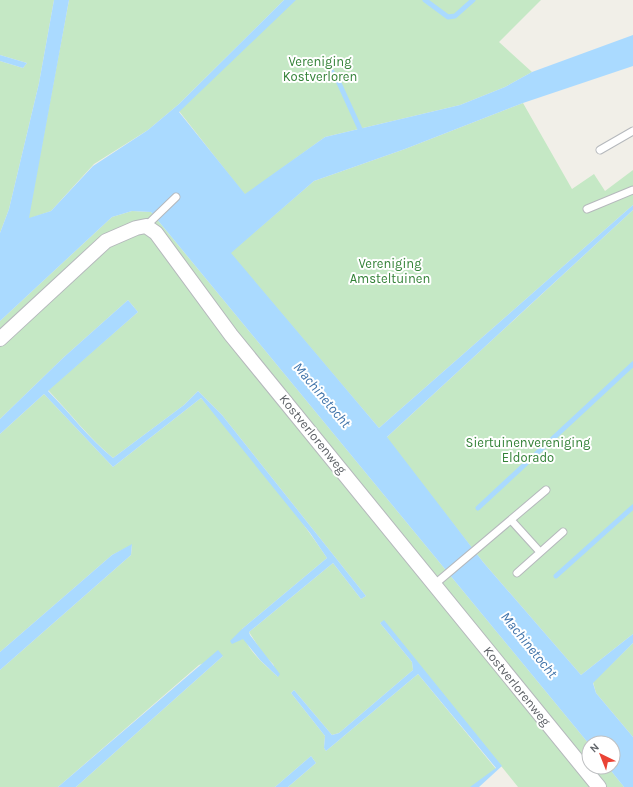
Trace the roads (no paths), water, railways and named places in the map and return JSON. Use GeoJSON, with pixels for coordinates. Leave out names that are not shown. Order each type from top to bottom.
{"type":"FeatureCollection","features":[{"type":"Feature","properties":{"kind":"street"},"geometry":{"type":"LineString","coordinates":[[0,339],[106,241],[149,223]]}},
{"type":"Feature","properties":{"kind":"street","name":"Kostverlorenweg"},"geometry":{"type":"LineString","coordinates":[[149,223],[231,335],[599,787]]}},
{"type":"Feature","properties":{"kind":"lane"},"geometry":{"type":"LineString","coordinates":[[600,150],[633,131]]}},
{"type":"Feature","properties":{"kind":"lane"},"geometry":{"type":"LineString","coordinates":[[587,209],[633,190]]}},
{"type":"Feature","properties":{"kind":"lane"},"geometry":{"type":"LineString","coordinates":[[149,223],[176,197]]}},
{"type":"Feature","properties":{"kind":"lane"},"geometry":{"type":"LineString","coordinates":[[435,584],[482,546],[546,490]]}},
{"type":"Feature","properties":{"kind":"lane"},"geometry":{"type":"LineString","coordinates":[[511,520],[540,552]]}},
{"type":"Feature","properties":{"kind":"lane"},"geometry":{"type":"LineString","coordinates":[[517,572],[562,532]]}},
{"type":"Feature","properties":{"kind":"water","name":"Machinetocht"},"geometry":{"type":"Polygon","coordinates":[[[54,0],[69,0],[29,218],[51,211],[93,166],[148,130],[179,104],[284,0],[296,0],[179,112],[245,194],[325,137],[460,105],[505,87],[532,72],[633,35],[633,66],[523,103],[405,149],[314,181],[231,253],[379,428],[633,205],[633,210],[387,437],[483,562],[581,675],[633,634],[633,643],[593,683],[596,693],[633,737],[633,787],[624,787],[614,775],[621,775],[621,735],[582,735],[151,212],[132,211],[112,217],[0,321],[0,233],[9,209],[39,83],[54,0]]]}},
{"type":"Feature","properties":{"kind":"water"},"geometry":{"type":"Polygon","coordinates":[[[0,55],[27,63],[23,68],[0,61],[0,55]]]}},
{"type":"Feature","properties":{"kind":"water"},"geometry":{"type":"Polygon","coordinates":[[[128,300],[138,312],[48,391],[104,451],[113,458],[184,405],[198,391],[222,415],[366,596],[361,599],[333,563],[249,632],[280,674],[278,677],[260,660],[243,639],[232,644],[230,641],[242,629],[327,558],[310,533],[201,398],[113,467],[44,394],[0,434],[0,419],[64,357],[128,300]]]}},
{"type":"Feature","properties":{"kind":"water"},"geometry":{"type":"Polygon","coordinates":[[[132,544],[131,555],[0,670],[0,652],[112,555],[132,544]]]}},
{"type":"Feature","properties":{"kind":"water"},"geometry":{"type":"Polygon","coordinates":[[[384,620],[502,766],[479,787],[470,787],[496,768],[418,674],[326,751],[324,748],[325,736],[291,693],[294,690],[332,735],[339,733],[413,670],[412,662],[380,623],[384,620]]]}},
{"type":"Feature","properties":{"kind":"water"},"geometry":{"type":"Polygon","coordinates":[[[218,650],[223,656],[76,787],[58,787],[218,650]]]}},
{"type":"Feature","properties":{"kind":"water"},"geometry":{"type":"Polygon","coordinates":[[[311,756],[316,763],[288,787],[275,787],[311,756]]]}},
{"type":"Feature","properties":{"kind":"waterway"},"geometry":{"type":"LineString","coordinates":[[425,0],[448,17],[455,16],[473,0]]}},
{"type":"Feature","properties":{"kind":"waterway"},"geometry":{"type":"LineString","coordinates":[[332,72],[339,83],[360,129]]}},
{"type":"Feature","properties":{"kind":"waterway"},"geometry":{"type":"LineString","coordinates":[[478,508],[633,364]]}},
{"type":"Feature","properties":{"kind":"waterway"},"geometry":{"type":"LineString","coordinates":[[556,576],[633,507]]}},
{"type":"Feature","properties":{"kind":"park label","name":"Vereniging Kostverloren"},"geometry":{"type":"Point","coordinates":[320,68]}},
{"type":"Feature","properties":{"kind":"park label","name":"Vereniging Amsteltuinen"},"geometry":{"type":"Point","coordinates":[390,270]}},
{"type":"Feature","properties":{"kind":"park label","name":"Siertuinenvereniging Eldorado"},"geometry":{"type":"Point","coordinates":[528,450]}}]}
